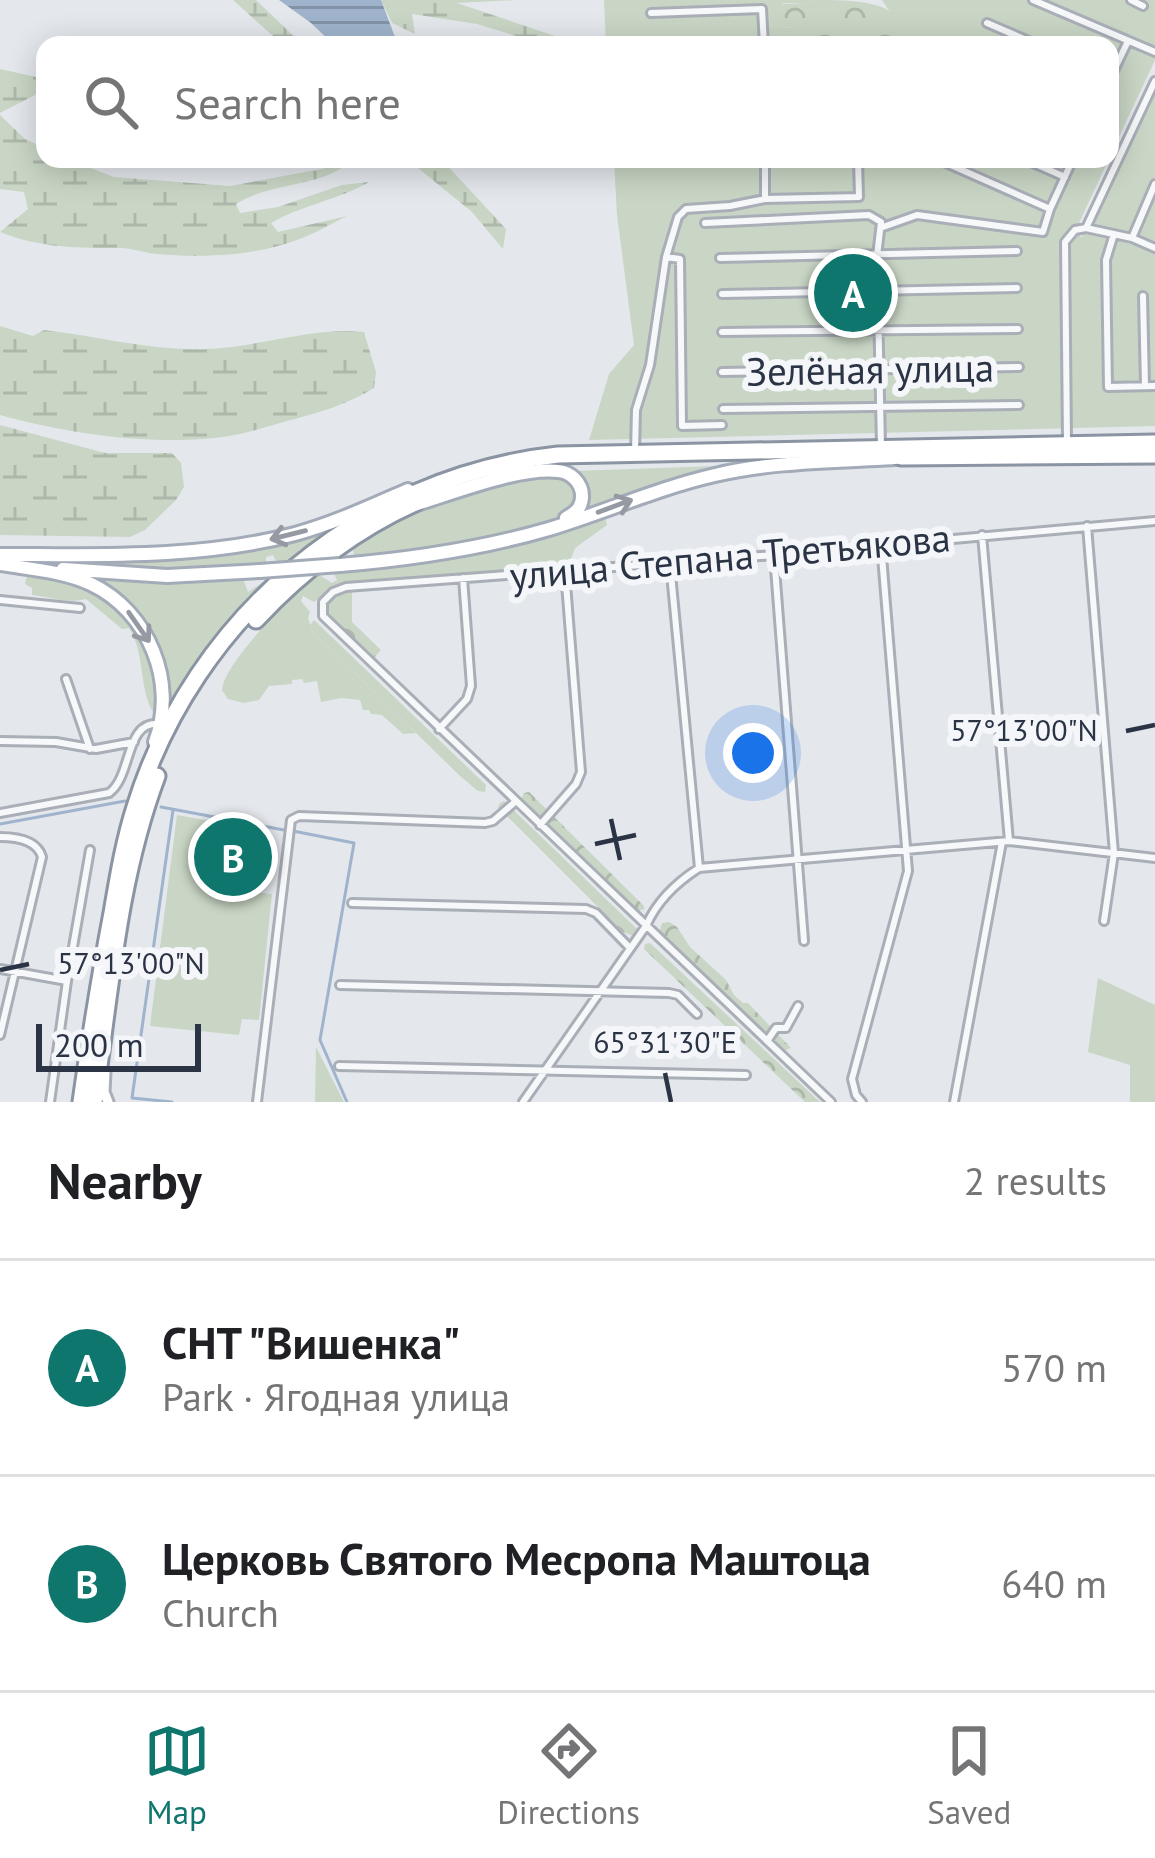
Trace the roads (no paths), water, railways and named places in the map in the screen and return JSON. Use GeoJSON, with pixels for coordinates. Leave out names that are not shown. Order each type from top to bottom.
{"type":"FeatureCollection","features":[{"type":"Feature","properties":{"kind":"highway"},"geometry":{"type":"LineString","coordinates":[[81,1102],[141,824],[160,769],[188,712],[230,650],[280,595],[352,537],[403,508],[484,478],[560,465],[1109,450],[1155,443]]}},
{"type":"Feature","properties":{"kind":"highway"},"geometry":{"type":"LineString","coordinates":[[94,1102],[122,860],[136,804],[171,721],[214,653],[256,604],[346,528],[390,503],[482,468],[558,454],[1067,445],[1155,454]]}},
{"type":"Feature","properties":{"kind":"main road"},"geometry":{"type":"LineString","coordinates":[[0,561],[141,575],[193,575],[435,556],[504,541],[740,470],[909,457]]}},
{"type":"Feature","properties":{"kind":"main road"},"geometry":{"type":"LineString","coordinates":[[0,561],[244,545],[316,528],[460,471],[518,460]]}},
{"type":"Feature","properties":{"kind":"main road"},"geometry":{"type":"LineString","coordinates":[[403,508],[521,475],[561,471],[575,479],[582,497],[576,512],[504,541]]}},
{"type":"Feature","properties":{"kind":"main road"},"geometry":{"type":"LineString","coordinates":[[0,561],[81,580],[103,591],[145,633],[156,658],[162,688],[161,724],[122,838],[107,915],[104,989]]}},
{"type":"Feature","properties":{"kind":"street"},"geometry":{"type":"LineString","coordinates":[[1033,0],[1118,36]]}},
{"type":"Feature","properties":{"kind":"street"},"geometry":{"type":"LineString","coordinates":[[1131,0],[1144,6]]}},
{"type":"Feature","properties":{"kind":"street"},"geometry":{"type":"LineString","coordinates":[[652,13],[751,4],[762,9],[764,36]]}},
{"type":"Feature","properties":{"kind":"street"},"geometry":{"type":"LineString","coordinates":[[987,23],[1017,36]]}},
{"type":"Feature","properties":{"kind":"street"},"geometry":{"type":"LineString","coordinates":[[1119,36],[1155,52]]}},
{"type":"Feature","properties":{"kind":"street"},"geometry":{"type":"LineString","coordinates":[[1119,59],[1128,40]]}},
{"type":"Feature","properties":{"kind":"street"},"geometry":{"type":"LineString","coordinates":[[1119,158],[1155,81]]}},
{"type":"Feature","properties":{"kind":"street"},"geometry":{"type":"LineString","coordinates":[[764,168],[765,199]]}},
{"type":"Feature","properties":{"kind":"street"},"geometry":{"type":"LineString","coordinates":[[635,452],[636,410],[650,365],[666,257],[678,217],[686,209],[765,199],[859,197],[858,168]]}},
{"type":"Feature","properties":{"kind":"street"},"geometry":{"type":"LineString","coordinates":[[957,168],[1050,209]]}},
{"type":"Feature","properties":{"kind":"street"},"geometry":{"type":"LineString","coordinates":[[1044,168],[1065,177]]}},
{"type":"Feature","properties":{"kind":"street"},"geometry":{"type":"LineString","coordinates":[[881,228],[917,214],[1043,232],[1069,168]]}},
{"type":"Feature","properties":{"kind":"street"},"geometry":{"type":"LineString","coordinates":[[1086,228],[1114,168]]}},
{"type":"Feature","properties":{"kind":"street"},"geometry":{"type":"LineString","coordinates":[[1132,238],[1155,184]]}},
{"type":"Feature","properties":{"kind":"street"},"geometry":{"type":"LineString","coordinates":[[705,223],[869,215],[880,222],[880,447]]}},
{"type":"Feature","properties":{"kind":"street"},"geometry":{"type":"LineString","coordinates":[[1067,445],[1065,242],[1075,230],[1086,228],[1155,248]]}},
{"type":"Feature","properties":{"kind":"street"},"geometry":{"type":"LineString","coordinates":[[1114,234],[1106,260],[1108,387],[1155,386]]}},
{"type":"Feature","properties":{"kind":"street"},"geometry":{"type":"LineString","coordinates":[[720,258],[1017,251]]}},
{"type":"Feature","properties":{"kind":"street"},"geometry":{"type":"LineString","coordinates":[[666,257],[680,259],[682,426],[722,425]]}},
{"type":"Feature","properties":{"kind":"street"},"geometry":{"type":"LineString","coordinates":[[722,294],[1017,288]]}},
{"type":"Feature","properties":{"kind":"street"},"geometry":{"type":"LineString","coordinates":[[1143,296],[1145,386]]}},
{"type":"Feature","properties":{"kind":"street"},"geometry":{"type":"LineString","coordinates":[[722,332],[1018,329]]}},
{"type":"Feature","properties":{"kind":"street","name":"Зелёная улица"},"geometry":{"type":"LineString","coordinates":[[722,371],[1018,368]]}},
{"type":"Feature","properties":{"kind":"street"},"geometry":{"type":"LineString","coordinates":[[722,409],[1019,405]]}},
{"type":"Feature","properties":{"kind":"street","name":"улица Степана Третьякова"},"geometry":{"type":"LineString","coordinates":[[439,729],[323,616],[323,602],[342,588],[1155,521]]}},
{"type":"Feature","properties":{"kind":"street"},"geometry":{"type":"LineString","coordinates":[[1087,526],[1114,853],[1104,922]]}},
{"type":"Feature","properties":{"kind":"street"},"geometry":{"type":"LineString","coordinates":[[954,1102],[1005,841],[982,535]]}},
{"type":"Feature","properties":{"kind":"street"},"geometry":{"type":"LineString","coordinates":[[862,1102],[851,1078],[908,871],[881,544]]}},
{"type":"Feature","properties":{"kind":"street"},"geometry":{"type":"LineString","coordinates":[[774,554],[804,941]]}},
{"type":"Feature","properties":{"kind":"street"},"geometry":{"type":"LineString","coordinates":[[670,563],[699,868]]}},
{"type":"Feature","properties":{"kind":"street"},"geometry":{"type":"LineString","coordinates":[[540,825],[573,789],[581,772],[565,571]]}},
{"type":"Feature","properties":{"kind":"street"},"geometry":{"type":"LineString","coordinates":[[463,578],[471,686],[467,699],[439,729],[830,1102]]}},
{"type":"Feature","properties":{"kind":"street"},"geometry":{"type":"LineString","coordinates":[[0,601],[80,608]]}},
{"type":"Feature","properties":{"kind":"street"},"geometry":{"type":"LineString","coordinates":[[66,679],[89,749]]}},
{"type":"Feature","properties":{"kind":"street"},"geometry":{"type":"LineString","coordinates":[[0,812],[101,795],[119,786],[143,726],[161,724]]}},
{"type":"Feature","properties":{"kind":"street"},"geometry":{"type":"LineString","coordinates":[[0,741],[56,742],[89,749],[134,742]]}},
{"type":"Feature","properties":{"kind":"street"},"geometry":{"type":"LineString","coordinates":[[257,1102],[289,823],[299,816],[485,823],[515,802]]}},
{"type":"Feature","properties":{"kind":"street"},"geometry":{"type":"LineString","coordinates":[[0,838],[18,838],[33,845],[42,857],[0,1035]]}},
{"type":"Feature","properties":{"kind":"street"},"geometry":{"type":"LineString","coordinates":[[523,1102],[662,900],[699,868],[1005,841],[1155,858]]}},
{"type":"Feature","properties":{"kind":"street"},"geometry":{"type":"LineString","coordinates":[[50,1102],[90,850]]}},
{"type":"Feature","properties":{"kind":"street"},"geometry":{"type":"LineString","coordinates":[[352,903],[586,909],[630,947]]}},
{"type":"Feature","properties":{"kind":"street"},"geometry":{"type":"LineString","coordinates":[[0,969],[67,981]]}},
{"type":"Feature","properties":{"kind":"street"},"geometry":{"type":"LineString","coordinates":[[340,986],[678,994],[697,1014]]}},
{"type":"Feature","properties":{"kind":"street"},"geometry":{"type":"LineString","coordinates":[[104,989],[112,1015],[104,1082],[108,1102]]}},
{"type":"Feature","properties":{"kind":"street"},"geometry":{"type":"LineString","coordinates":[[767,1041],[776,1028],[786,1028],[798,1006]]}},
{"type":"Feature","properties":{"kind":"street"},"geometry":{"type":"LineString","coordinates":[[339,1066],[746,1076]]}},
{"type":"Feature","properties":{"kind":"water"},"geometry":{"type":"Polygon","coordinates":[[[279,0],[381,0],[395,36],[325,36],[279,0]]]}},
{"type":"Feature","properties":{"kind":"waterway"},"geometry":{"type":"LineString","coordinates":[[0,824],[125,801]]}},
{"type":"Feature","properties":{"kind":"waterway"},"geometry":{"type":"LineString","coordinates":[[161,807],[284,830]]}},
{"type":"Feature","properties":{"kind":"waterway"},"geometry":{"type":"LineString","coordinates":[[172,1102],[132,1098],[173,810]]}},
{"type":"Feature","properties":{"kind":"waterway"},"geometry":{"type":"LineString","coordinates":[[293,831],[354,843],[320,1040],[347,1102]]}},
{"type":"Feature","properties":{"kind":"place","name":"СНТ \"Вишенка\""},"geometry":{"type":"Point","coordinates":[853,293]}},
{"type":"Feature","properties":{"kind":"place","name":"Церковь Святого Месропа Маштоца"},"geometry":{"type":"Point","coordinates":[233,857]}}]}
